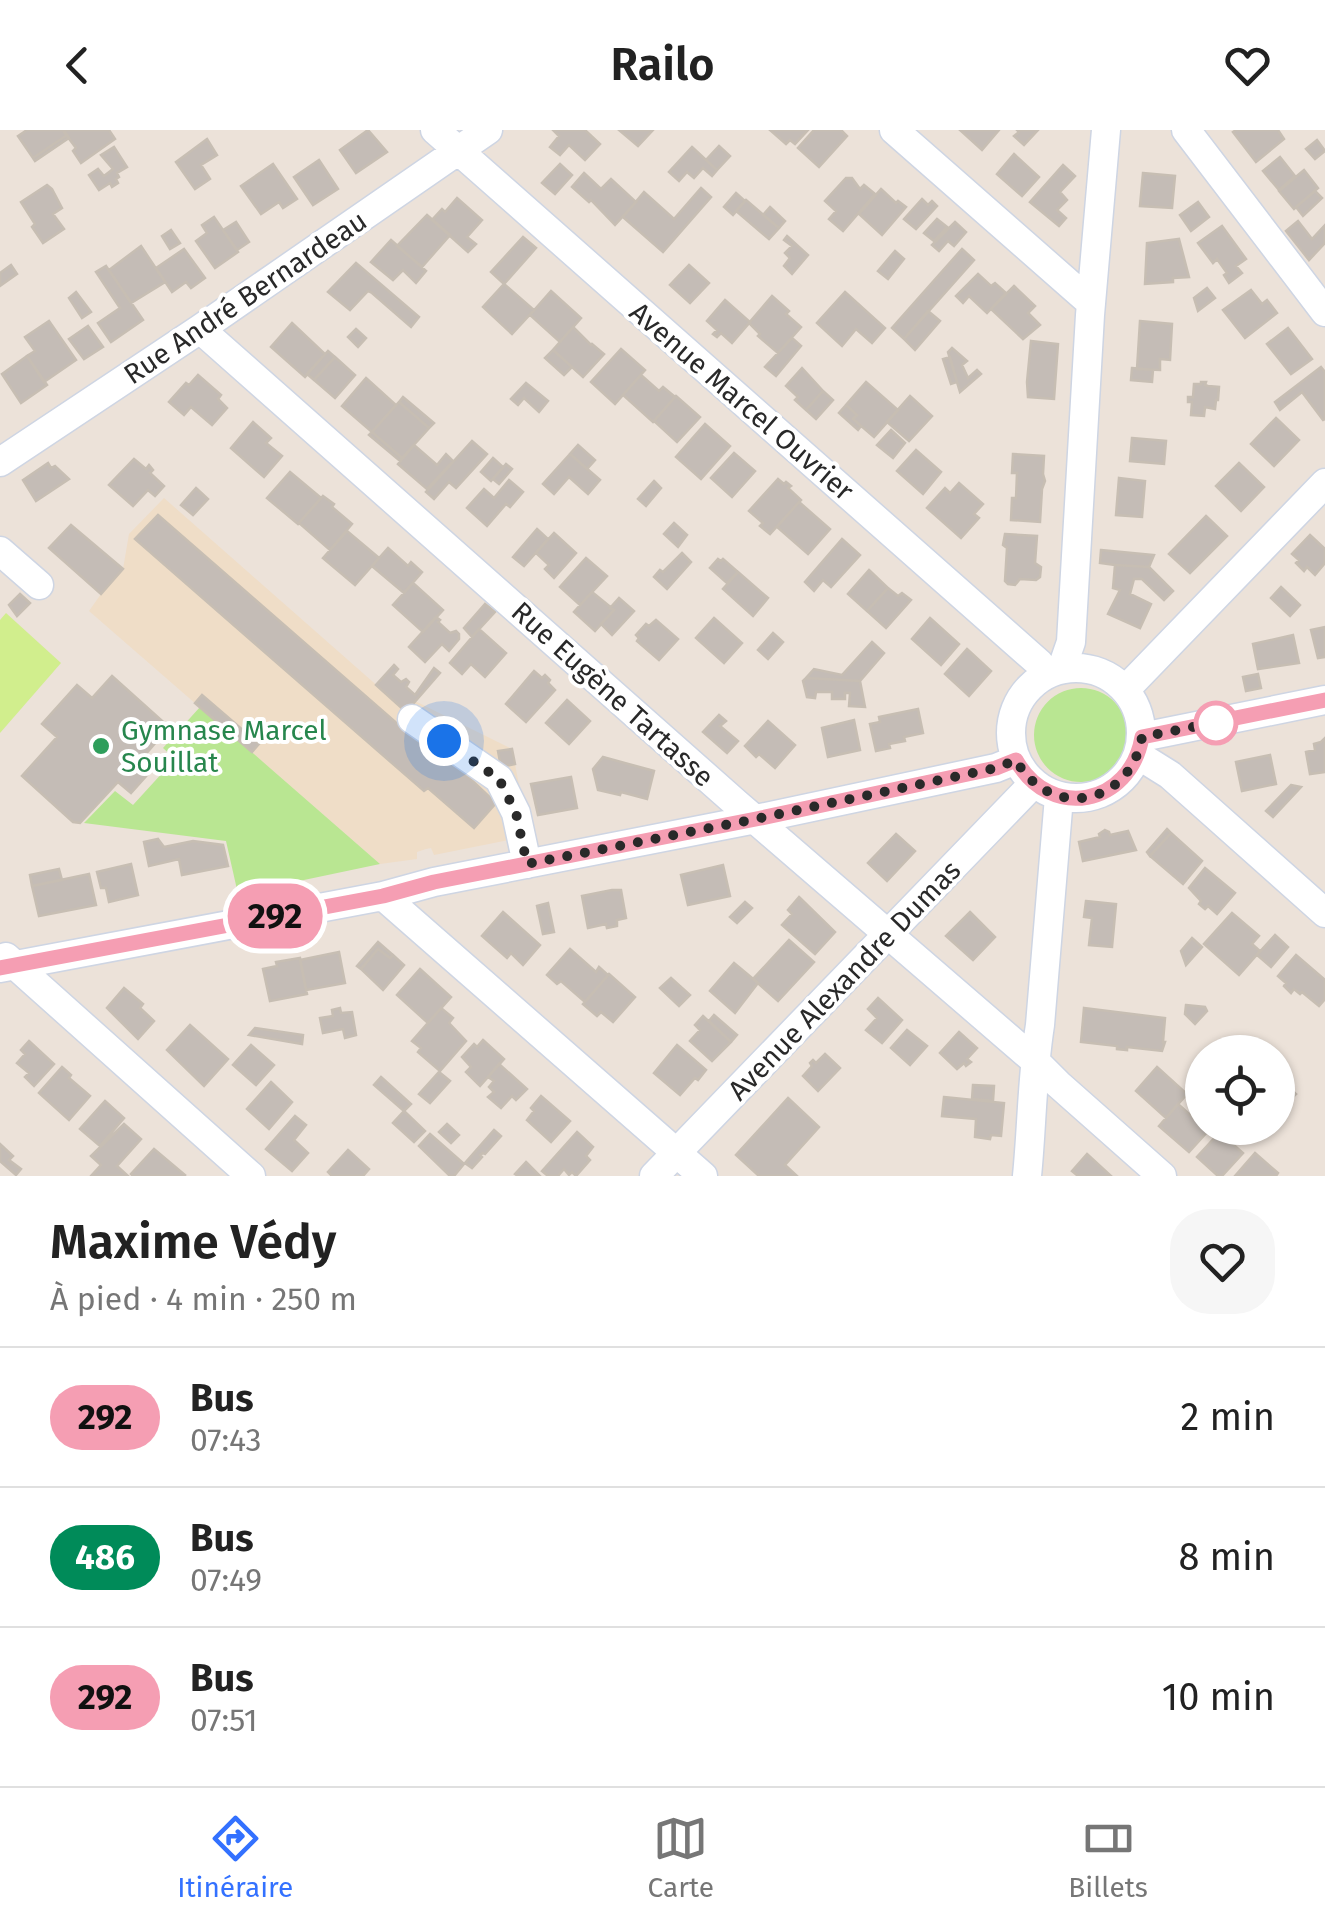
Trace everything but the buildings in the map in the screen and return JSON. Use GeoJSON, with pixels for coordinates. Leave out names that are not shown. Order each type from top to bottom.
{"type":"FeatureCollection","features":[{"type":"Feature","properties":{"kind":"street","name":"Avenue Marcel Ouvrier"},"geometry":{"type":"LineString","coordinates":[[435,130],[1040,662],[1055,671]]}},
{"type":"Feature","properties":{"kind":"street","name":"Rue André Bernardeau"},"geometry":{"type":"LineString","coordinates":[[0,462],[488,130]]}},
{"type":"Feature","properties":{"kind":"street"},"geometry":{"type":"LineString","coordinates":[[894,130],[1091,304]]}},
{"type":"Feature","properties":{"kind":"street"},"geometry":{"type":"LineString","coordinates":[[1055,671],[1072,642],[1091,304],[1106,130]]}},
{"type":"Feature","properties":{"kind":"street"},"geometry":{"type":"LineString","coordinates":[[1186,130],[1325,312]]}},
{"type":"Feature","properties":{"kind":"street","name":"Rue Eugène Tartasse"},"geometry":{"type":"LineString","coordinates":[[200,329],[1162,1176]]}},
{"type":"Feature","properties":{"kind":"street"},"geometry":{"type":"LineString","coordinates":[[1125,690],[1325,483]]}},
{"type":"Feature","properties":{"kind":"street"},"geometry":{"type":"LineString","coordinates":[[0,552],[39,585]]}},
{"type":"Feature","properties":{"kind":"street"},"geometry":{"type":"LineString","coordinates":[[1080,667],[1097,670],[1125,690],[1137,709],[1140,746],[1128,772],[1114,787],[1095,796],[1059,797],[1034,784],[1023,773],[1010,740],[1011,720],[1030,685],[1055,671],[1080,667]]}},
{"type":"Feature","properties":{"kind":"street"},"geometry":{"type":"LineString","coordinates":[[1140,746],[1325,700]]}},
{"type":"Feature","properties":{"kind":"street"},"geometry":{"type":"LineString","coordinates":[[412,719],[499,779],[516,813],[527,864]]}},
{"type":"Feature","properties":{"kind":"street"},"geometry":{"type":"LineString","coordinates":[[1140,746],[1325,913]]}},
{"type":"Feature","properties":{"kind":"street"},"geometry":{"type":"LineString","coordinates":[[5,962],[383,896],[434,882],[996,768],[1016,760]]}},
{"type":"Feature","properties":{"kind":"street","name":"Avenue Alexandre Dumas"},"geometry":{"type":"LineString","coordinates":[[654,1176],[1034,784]]}},
{"type":"Feature","properties":{"kind":"street"},"geometry":{"type":"LineString","coordinates":[[1027,1176],[1059,797]]}},
{"type":"Feature","properties":{"kind":"street"},"geometry":{"type":"LineString","coordinates":[[383,896],[703,1176]]}},
{"type":"Feature","properties":{"kind":"street"},"geometry":{"type":"LineString","coordinates":[[5,962],[251,1176]]}},
{"type":"Feature","properties":{"kind":"shaded area"},"geometry":{"type":"Polygon","coordinates":[[[164,498],[406,711],[415,701],[512,749],[529,836],[434,855],[431,848],[417,852],[417,859],[380,864],[89,611],[123,569],[129,534],[164,498]]]}},
{"type":"Feature","properties":{"kind":"green space"},"geometry":{"type":"Polygon","coordinates":[[[6,613],[61,663],[0,733],[0,620],[6,613]]]}},
{"type":"Feature","properties":{"kind":"green space"},"geometry":{"type":"Polygon","coordinates":[[[1081,688],[1099,692],[1114,702],[1124,717],[1128,735],[1124,753],[1114,768],[1099,778],[1081,782],[1063,778],[1048,768],[1038,753],[1034,735],[1038,717],[1048,702],[1063,692],[1081,688]]]}},
{"type":"Feature","properties":{"kind":"green space"},"geometry":{"type":"Polygon","coordinates":[[[200,707],[380,864],[238,894],[226,841],[84,823],[115,791],[133,805],[175,759],[163,748],[200,707]]]}},
{"type":"Feature","properties":{"kind":"bus line","name":"292"},"geometry":{"type":"LineString","coordinates":[[0,968],[383,896],[434,882],[996,768],[1016,760],[1034,784],[1059,797],[1095,796],[1114,787],[1128,772],[1142,737],[1325,700]]}},
{"type":"Feature","properties":{"kind":"place","name":"Gymnase Marcel Souillat"},"geometry":{"type":"Point","coordinates":[101,746]}},
{"type":"Feature","properties":{"kind":"route"},"geometry":{"type":"LineString","coordinates":[[444,741],[499,779],[516,813],[527,864],[996,768],[1016,760],[1034,784],[1059,797],[1095,796],[1114,787],[1128,772],[1142,737],[1216,723]]}}]}
